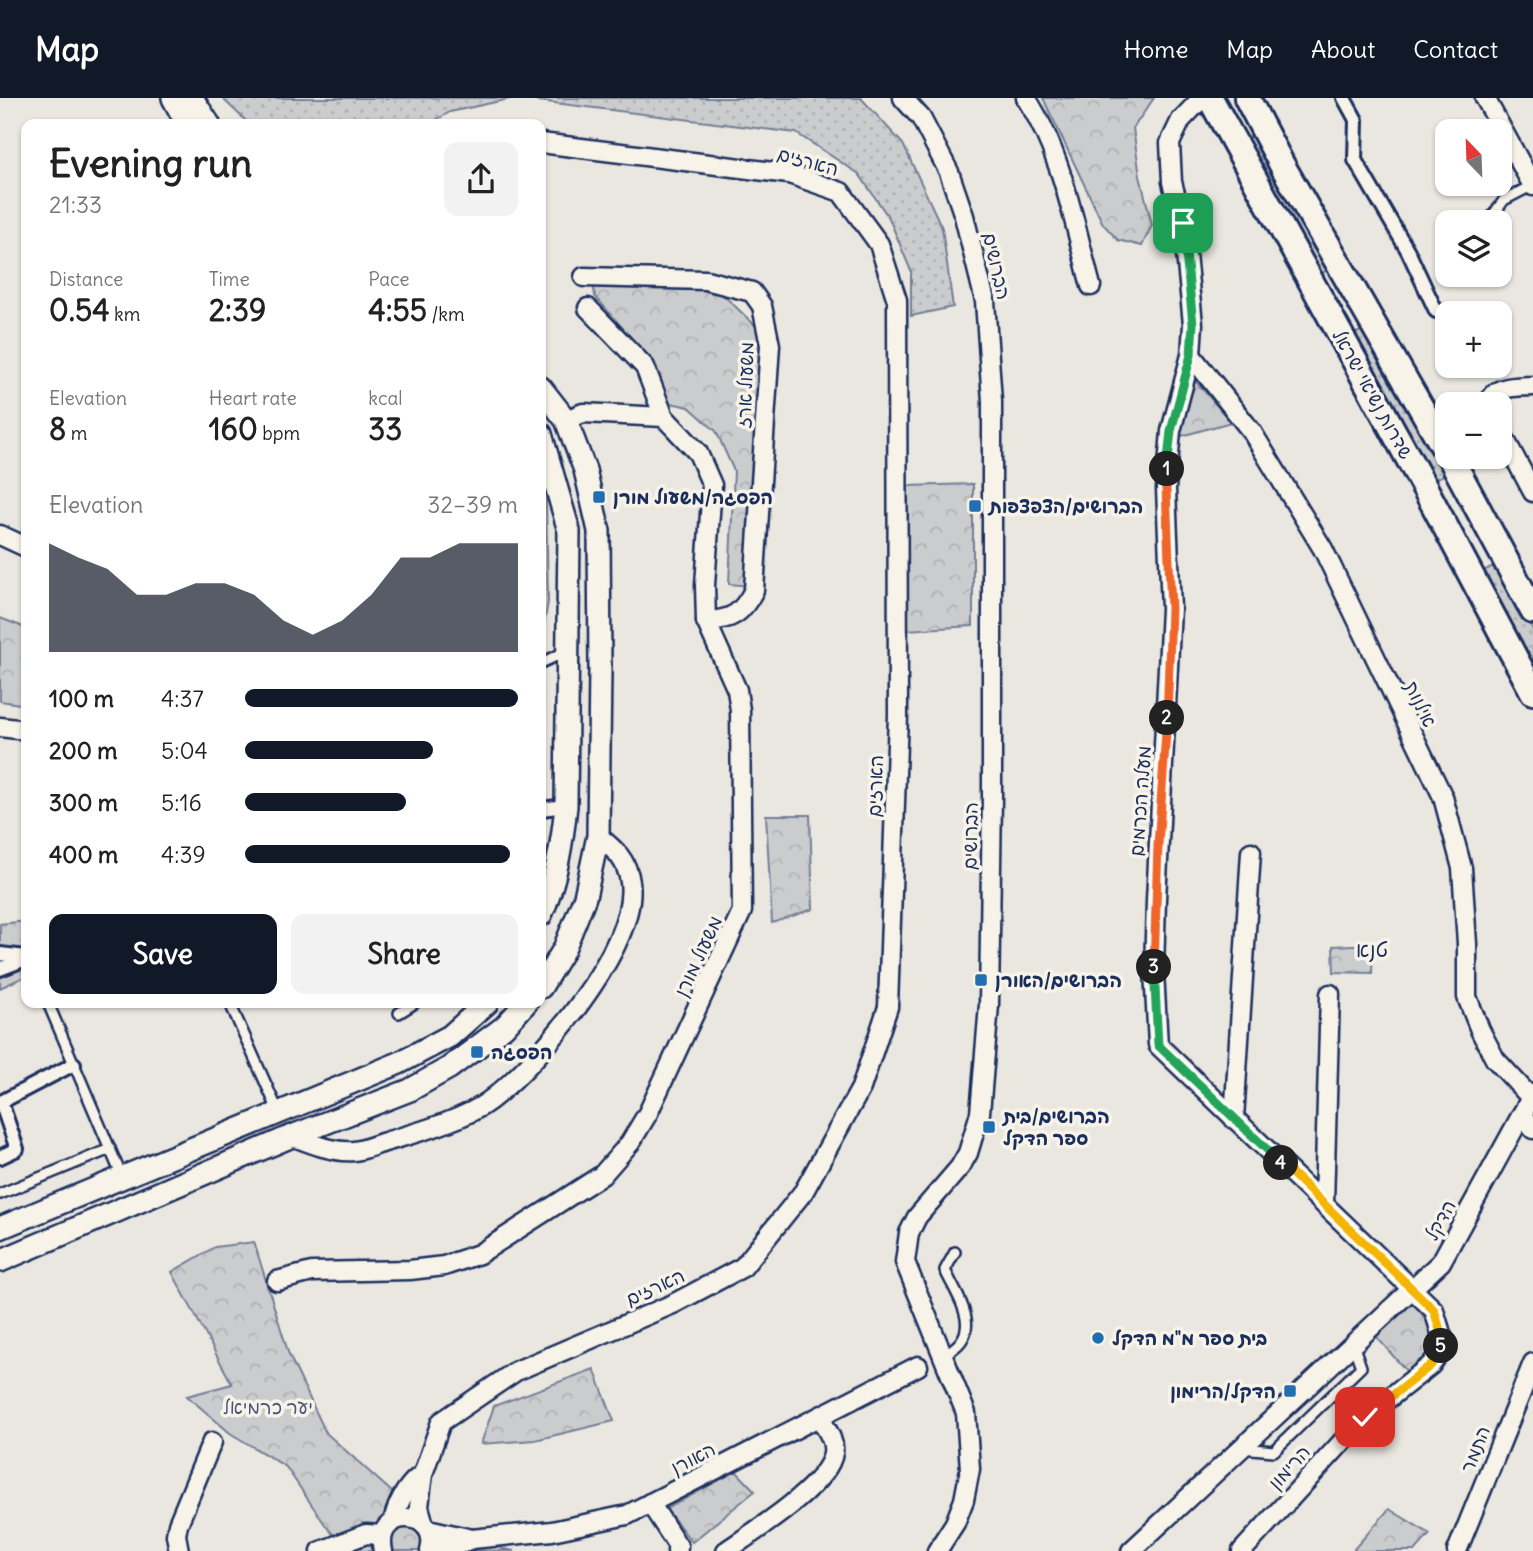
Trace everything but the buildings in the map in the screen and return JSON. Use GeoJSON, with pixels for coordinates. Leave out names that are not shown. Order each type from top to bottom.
{"type":"FeatureCollection","features":[{"type":"Feature","properties":{"kind":"main road","name":"שדרות נשיאי ישראל"},"geometry":{"type":"LineString","coordinates":[[1210,98],[1533,692]]}},
{"type":"Feature","properties":{"kind":"main road","name":"שדרות נשיאי ישראל"},"geometry":{"type":"LineString","coordinates":[[1247,98],[1282,165],[1435,432]]}},
{"type":"Feature","properties":{"kind":"main road","name":"שדרות נשיאי ישראל"},"geometry":{"type":"LineString","coordinates":[[1456,469],[1533,611]]}},
{"type":"Feature","properties":{"kind":"street"},"geometry":{"type":"LineString","coordinates":[[173,98],[184,119]]}},
{"type":"Feature","properties":{"kind":"street"},"geometry":{"type":"LineString","coordinates":[[192,98],[206,119]]}},
{"type":"Feature","properties":{"kind":"street","name":"הברושים"},"geometry":{"type":"LineString","coordinates":[[903,98],[921,118],[949,172],[964,216],[985,301],[992,401],[992,822],[989,1005],[982,1100],[975,1135],[968,1153],[960,1167],[918,1217],[909,1233],[905,1249],[905,1262],[966,1413],[970,1469],[964,1500],[955,1523],[937,1551]]}},
{"type":"Feature","properties":{"kind":"street"},"geometry":{"type":"LineString","coordinates":[[1026,98],[1036,113],[1062,175],[1091,286]]}},
{"type":"Feature","properties":{"kind":"street","name":"מעלה הכרמים"},"geometry":{"type":"LineString","coordinates":[[1202,98],[1181,120],[1170,143],[1172,182],[1183,223],[1193,324],[1191,355],[1171,431],[1166,489],[1171,609],[1154,971],[1158,1045],[1413,1289]]}},
{"type":"Feature","properties":{"kind":"street"},"geometry":{"type":"LineString","coordinates":[[1344,98],[1356,120],[1355,160],[1408,251],[1435,309]]}},
{"type":"Feature","properties":{"kind":"street"},"geometry":{"type":"LineString","coordinates":[[1485,98],[1533,186]]}},
{"type":"Feature","properties":{"kind":"street","name":"הארזים"},"geometry":{"type":"LineString","coordinates":[[430,1551],[432,1539],[419,1507],[423,1474],[441,1422],[516,1371],[673,1304],[743,1267],[804,1191],[861,1088],[888,1007],[898,715],[897,300],[879,244],[841,191],[789,174],[546,144]]}},
{"type":"Feature","properties":{"kind":"street","name":"משעול ארז"},"geometry":{"type":"LineString","coordinates":[[584,277],[706,280],[752,292],[762,306],[770,345],[754,590],[744,609],[723,621],[706,621]]}},
{"type":"Feature","properties":{"kind":"street"},"geometry":{"type":"LineString","coordinates":[[546,431],[583,413],[664,416],[645,367],[588,308]]}},
{"type":"Feature","properties":{"kind":"street","name":"אילנות"},"geometry":{"type":"LineString","coordinates":[[1191,355],[1252,432],[1323,549],[1443,797],[1462,868],[1467,997],[1495,1059],[1529,1102]]}},
{"type":"Feature","properties":{"kind":"street"},"geometry":{"type":"LineString","coordinates":[[1496,392],[1533,386]]}},
{"type":"Feature","properties":{"kind":"street"},"geometry":{"type":"LineString","coordinates":[[546,395],[566,421],[585,470],[599,531],[598,836],[585,897],[564,949],[546,979]]}},
{"type":"Feature","properties":{"kind":"street","name":"משעול מורן"},"geometry":{"type":"LineString","coordinates":[[277,1281],[312,1272],[410,1270],[444,1266],[480,1254],[603,1175],[630,1143],[648,1113],[742,911],[740,710],[737,690],[706,621],[705,585],[712,485],[698,453],[664,416]]}},
{"type":"Feature","properties":{"kind":"street"},"geometry":{"type":"LineString","coordinates":[[546,451],[569,531],[566,807],[563,841],[546,904]]}},
{"type":"Feature","properties":{"kind":"street"},"geometry":{"type":"LineString","coordinates":[[1512,453],[1533,492]]}},
{"type":"Feature","properties":{"kind":"street"},"geometry":{"type":"LineString","coordinates":[[0,535],[21,545]]}},
{"type":"Feature","properties":{"kind":"street"},"geometry":{"type":"LineString","coordinates":[[0,727],[21,729]]}},
{"type":"Feature","properties":{"kind":"street"},"geometry":{"type":"LineString","coordinates":[[546,809],[566,807]]}},
{"type":"Feature","properties":{"kind":"street"},"geometry":{"type":"LineString","coordinates":[[279,1113],[292,1136],[335,1150],[354,1151],[421,1131],[475,1109],[529,1066],[601,972],[615,947],[629,905],[630,881],[620,853],[598,836]]}},
{"type":"Feature","properties":{"kind":"street"},"geometry":{"type":"LineString","coordinates":[[1234,1119],[1251,852]]}},
{"type":"Feature","properties":{"kind":"street"},"geometry":{"type":"LineString","coordinates":[[0,954],[21,957]]}},
{"type":"Feature","properties":{"kind":"street"},"geometry":{"type":"LineString","coordinates":[[0,969],[21,960]]}},
{"type":"Feature","properties":{"kind":"street"},"geometry":{"type":"LineString","coordinates":[[1324,1203],[1330,994]]}},
{"type":"Feature","properties":{"kind":"street"},"geometry":{"type":"LineString","coordinates":[[0,1228],[400,1063],[450,1036],[481,1008]]}},
{"type":"Feature","properties":{"kind":"street"},"geometry":{"type":"LineString","coordinates":[[0,1261],[292,1136],[410,1090],[449,1068],[503,1027],[521,1008]]}},
{"type":"Feature","properties":{"kind":"street"},"geometry":{"type":"LineString","coordinates":[[0,1157],[17,1149],[1,1102],[74,1064]]}},
{"type":"Feature","properties":{"kind":"street"},"geometry":{"type":"LineString","coordinates":[[1529,1102],[1533,1129]]}},
{"type":"Feature","properties":{"kind":"street","name":"הדקל"},"geometry":{"type":"LineString","coordinates":[[1131,1551],[1441,1262],[1529,1102]]}},
{"type":"Feature","properties":{"kind":"street","name":"הרימון"},"geometry":{"type":"LineString","coordinates":[[1242,1551],[1365,1417],[1431,1365],[1440,1352],[1443,1340],[1434,1310],[1413,1289]]}},
{"type":"Feature","properties":{"kind":"street","name":"התמר"},"geometry":{"type":"LineString","coordinates":[[1457,1551],[1533,1363]]}},
{"type":"Feature","properties":{"kind":"street","name":"האורן"},"geometry":{"type":"LineString","coordinates":[[439,1551],[472,1539],[552,1531],[627,1515],[918,1366]]}},
{"type":"Feature","properties":{"kind":"street"},"geometry":{"type":"LineString","coordinates":[[726,1551],[796,1501],[831,1462],[834,1450],[820,1418]]}},
{"type":"Feature","properties":{"kind":"street"},"geometry":{"type":"LineString","coordinates":[[179,1551],[176,1535],[178,1524],[212,1442]]}},
{"type":"Feature","properties":{"kind":"street","name":"הארזים"},"geometry":{"type":"LineString","coordinates":[[386,1536],[398,1504],[412,1481],[423,1474]]}},
{"type":"Feature","properties":{"kind":"street"},"geometry":{"type":"LineString","coordinates":[[650,1503],[681,1549]]}},
{"type":"Feature","properties":{"kind":"street","name":"האורן"},"geometry":{"type":"LineString","coordinates":[[321,1551],[366,1534],[386,1536],[405,1517],[412,1518],[426,1527],[472,1539]]}},
{"type":"Feature","properties":{"kind":"lane"},"geometry":{"type":"LineString","coordinates":[[1497,210],[1504,200],[1533,186]]}},
{"type":"Feature","properties":{"kind":"lane"},"geometry":{"type":"LineString","coordinates":[[546,661],[569,650]]}},
{"type":"Feature","properties":{"kind":"lane"},"geometry":{"type":"LineString","coordinates":[[50,1008],[122,1177]]}},
{"type":"Feature","properties":{"kind":"lane"},"geometry":{"type":"LineString","coordinates":[[232,1008],[279,1113]]}},
{"type":"Feature","properties":{"kind":"lane"},"geometry":{"type":"LineString","coordinates":[[399,1013],[407,1008]]}},
{"type":"Feature","properties":{"kind":"lane"},"geometry":{"type":"LineString","coordinates":[[0,1194],[110,1149]]}},
{"type":"Feature","properties":{"kind":"lane"},"geometry":{"type":"LineString","coordinates":[[944,1354],[954,1349],[967,1330],[966,1313],[945,1270],[955,1252]]}},
{"type":"Feature","properties":{"kind":"lane"},"geometry":{"type":"LineString","coordinates":[[1240,1448],[1274,1451],[1361,1367],[1353,1343]]}},
{"type":"Feature","properties":{"kind":"green space"},"geometry":{"type":"Polygon","coordinates":[[[222,98],[514,98],[450,112],[438,119],[244,119],[222,98]]]}},
{"type":"Feature","properties":{"kind":"green space"},"geometry":{"type":"Polygon","coordinates":[[[514,98],[861,98],[903,144],[942,228],[953,307],[911,316],[911,271],[889,218],[859,174],[796,133],[514,98]]]}},
{"type":"Feature","properties":{"kind":"green space"},"geometry":{"type":"Polygon","coordinates":[[[1043,98],[1154,98],[1133,128],[1140,176],[1152,225],[1142,246],[1118,240],[1103,224],[1043,98]]]}},
{"type":"Feature","properties":{"kind":"green space"},"geometry":{"type":"Polygon","coordinates":[[[1253,135],[1331,269],[1317,275],[1243,141],[1253,135]]]}},
{"type":"Feature","properties":{"kind":"green space"},"geometry":{"type":"Polygon","coordinates":[[[593,283],[717,289],[763,333],[751,586],[729,584],[734,471],[716,431],[689,407],[652,399],[650,360],[595,296],[593,283]]]}},
{"type":"Feature","properties":{"kind":"green space"},"geometry":{"type":"Polygon","coordinates":[[[1366,328],[1435,448],[1435,469],[1447,469],[1449,472],[1430,482],[1351,336],[1366,328]]]}},
{"type":"Feature","properties":{"kind":"green space"},"geometry":{"type":"Polygon","coordinates":[[[1192,377],[1231,422],[1178,437],[1192,377]]]}},
{"type":"Feature","properties":{"kind":"green space"},"geometry":{"type":"Polygon","coordinates":[[[973,484],[973,626],[906,630],[907,486],[973,484]]]}},
{"type":"Feature","properties":{"kind":"green space"},"geometry":{"type":"Polygon","coordinates":[[[546,501],[548,602],[546,613],[546,501]]]}},
{"type":"Feature","properties":{"kind":"green space"},"geometry":{"type":"Polygon","coordinates":[[[1498,564],[1533,630],[1533,669],[1481,572],[1498,564]]]}},
{"type":"Feature","properties":{"kind":"green space"},"geometry":{"type":"Polygon","coordinates":[[[0,618],[21,626],[21,704],[0,701],[0,618]]]}},
{"type":"Feature","properties":{"kind":"green space"},"geometry":{"type":"Polygon","coordinates":[[[766,815],[810,815],[813,909],[772,923],[766,815]]]}},
{"type":"Feature","properties":{"kind":"green space"},"geometry":{"type":"Polygon","coordinates":[[[21,922],[21,978],[0,988],[0,924],[21,922]]]}},
{"type":"Feature","properties":{"kind":"green space"},"geometry":{"type":"Polygon","coordinates":[[[1373,944],[1372,973],[1334,972],[1333,946],[1373,944]]]}},
{"type":"Feature","properties":{"kind":"green space","name":"יער כרמיאל"},"geometry":{"type":"Polygon","coordinates":[[[254,1242],[289,1355],[326,1433],[440,1535],[514,1551],[347,1551],[326,1526],[286,1467],[230,1433],[187,1396],[232,1384],[172,1272],[215,1247],[254,1242]]]}},
{"type":"Feature","properties":{"kind":"green space"},"geometry":{"type":"Polygon","coordinates":[[[1412,1300],[1434,1331],[1434,1353],[1409,1374],[1374,1334],[1412,1300]]]}},
{"type":"Feature","properties":{"kind":"green space"},"geometry":{"type":"Polygon","coordinates":[[[594,1369],[614,1421],[535,1440],[481,1444],[494,1406],[594,1369]]]}},
{"type":"Feature","properties":{"kind":"green space"},"geometry":{"type":"Polygon","coordinates":[[[736,1471],[755,1491],[692,1542],[666,1509],[736,1471]]]}},
{"type":"Feature","properties":{"kind":"green space"},"geometry":{"type":"Polygon","coordinates":[[[1389,1509],[1430,1534],[1415,1551],[1356,1551],[1354,1549],[1389,1509]]]}},
{"type":"Feature","properties":{"kind":"place","name":"הפסגה/משעול מורן"},"geometry":{"type":"Point","coordinates":[599,497]}},
{"type":"Feature","properties":{"kind":"place","name":"הברושים/הצפצפות"},"geometry":{"type":"Point","coordinates":[975,506]}},
{"type":"Feature","properties":{"kind":"place","name":"הברושים/האורן"},"geometry":{"type":"Point","coordinates":[981,980]}},
{"type":"Feature","properties":{"kind":"place","name":"הפסגה"},"geometry":{"type":"Point","coordinates":[477,1052]}},
{"type":"Feature","properties":{"kind":"place","name":"הברושים/בית ספר הדקל"},"geometry":{"type":"Point","coordinates":[989,1127]}},
{"type":"Feature","properties":{"kind":"place","name":"בית ספר מ\"מ הדקל"},"geometry":{"type":"Point","coordinates":[1098,1338]}},
{"type":"Feature","properties":{"kind":"place","name":"הדקל/הרימון"},"geometry":{"type":"Point","coordinates":[1290,1391]}},
{"type":"Feature","properties":{"kind":"district","name":"טנא"},"geometry":{"type":"Point","coordinates":[1372,950]}},
{"type":"Feature","properties":{"kind":"route"},"geometry":{"type":"LineString","coordinates":[[1183,223],[1193,324],[1191,355],[1171,431],[1166,489],[1171,609],[1154,971],[1158,1045],[1434,1310],[1443,1340],[1440,1352],[1431,1365],[1365,1417]]}}]}
